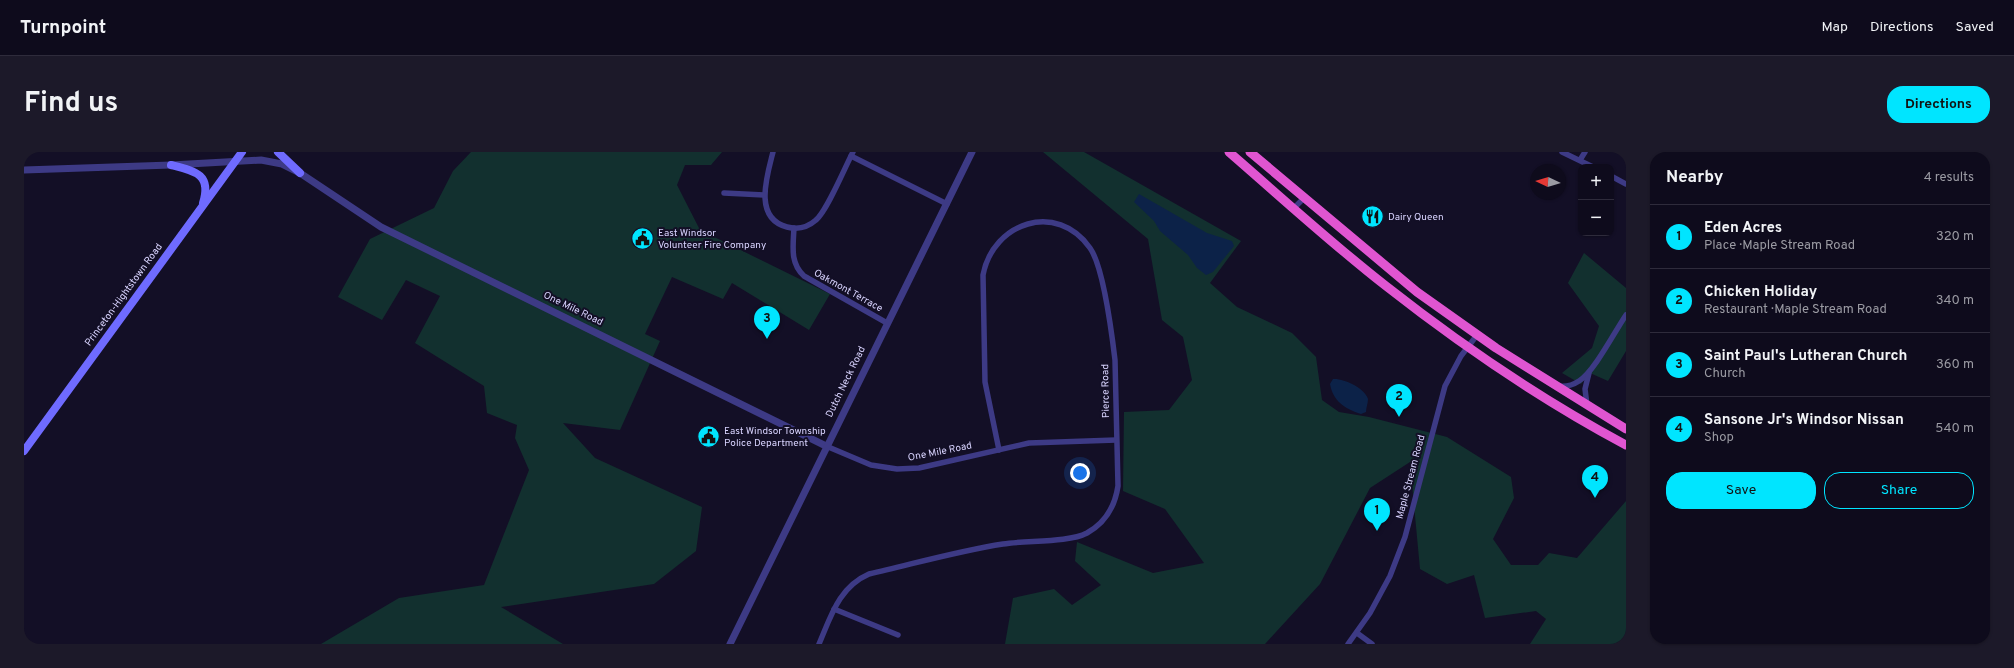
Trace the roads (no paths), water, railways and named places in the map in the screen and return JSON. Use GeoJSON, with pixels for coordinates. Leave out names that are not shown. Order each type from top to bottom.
{"type":"FeatureCollection","features":[{"type":"Feature","properties":{"kind":"highway"},"geometry":{"type":"LineString","coordinates":[[1229,152],[1385,285],[1468,346],[1579,420],[1626,445]]}},
{"type":"Feature","properties":{"kind":"highway"},"geometry":{"type":"LineString","coordinates":[[1250,152],[1396,276],[1477,335],[1555,386],[1626,429]]}},
{"type":"Feature","properties":{"kind":"main road","name":"Princeton-Hightstown Road"},"geometry":{"type":"LineString","coordinates":[[24,451],[242,152]]}},
{"type":"Feature","properties":{"kind":"main road"},"geometry":{"type":"LineString","coordinates":[[278,152],[300,172]]}},
{"type":"Feature","properties":{"kind":"main road"},"geometry":{"type":"LineString","coordinates":[[171,165],[197,173],[203,179],[206,186],[201,208]]}},
{"type":"Feature","properties":{"kind":"street"},"geometry":{"type":"LineString","coordinates":[[772,152],[764,195],[766,208],[774,220],[786,227],[794,228],[806,226],[820,216],[852,154],[947,204]]}},
{"type":"Feature","properties":{"kind":"street","name":"Dutch Neck Road"},"geometry":{"type":"LineString","coordinates":[[730,644],[826,446],[972,152]]}},
{"type":"Feature","properties":{"kind":"street"},"geometry":{"type":"LineString","coordinates":[[1562,152],[1587,164]]}},
{"type":"Feature","properties":{"kind":"street"},"geometry":{"type":"LineString","coordinates":[[1580,160],[1585,152]]}},
{"type":"Feature","properties":{"kind":"street","name":"One Mile Road"},"geometry":{"type":"LineString","coordinates":[[24,170],[272,161],[300,172],[381,227],[826,446],[871,465],[898,469],[919,468],[1044,442],[1116,440]]}},
{"type":"Feature","properties":{"kind":"street"},"geometry":{"type":"LineString","coordinates":[[1614,178],[1626,184]]}},
{"type":"Feature","properties":{"kind":"street"},"geometry":{"type":"LineString","coordinates":[[724,193],[764,195]]}},
{"type":"Feature","properties":{"kind":"street"},"geometry":{"type":"LineString","coordinates":[[1294,208],[1304,198]]}},
{"type":"Feature","properties":{"kind":"street","name":"Pierce Road"},"geometry":{"type":"LineString","coordinates":[[819,644],[834,609],[848,587],[868,574],[1002,544],[1068,539],[1086,533],[1102,522],[1113,505],[1118,486],[1115,360],[1096,261],[1090,248],[1076,233],[1056,224],[1037,222],[1018,227],[1003,237],[991,250],[983,275],[985,382],[1000,450]]}},
{"type":"Feature","properties":{"kind":"street","name":"Oakmont Terrace"},"geometry":{"type":"LineString","coordinates":[[794,228],[792,256],[799,272],[887,323]]}},
{"type":"Feature","properties":{"kind":"street"},"geometry":{"type":"LineString","coordinates":[[1555,386],[1573,384],[1580,381],[1589,372],[1626,315]]}},
{"type":"Feature","properties":{"kind":"street","name":"Maple Stream Road"},"geometry":{"type":"LineString","coordinates":[[1348,644],[1357,633],[1381,595],[1398,557],[1443,393],[1451,373],[1468,346],[1477,335]]}},
{"type":"Feature","properties":{"kind":"street"},"geometry":{"type":"LineString","coordinates":[[1588,406],[1585,389],[1589,372]]}},
{"type":"Feature","properties":{"kind":"street"},"geometry":{"type":"LineString","coordinates":[[834,609],[898,635]]}},
{"type":"Feature","properties":{"kind":"street"},"geometry":{"type":"LineString","coordinates":[[1357,633],[1372,644]]}},
{"type":"Feature","properties":{"kind":"water"},"geometry":{"type":"Polygon","coordinates":[[[1139,194],[1207,233],[1232,241],[1234,246],[1213,272],[1206,275],[1197,268],[1188,255],[1160,231],[1154,221],[1134,202],[1139,194]]]}},
{"type":"Feature","properties":{"kind":"water"},"geometry":{"type":"Polygon","coordinates":[[[1333,379],[1342,380],[1353,384],[1363,391],[1368,399],[1366,412],[1361,414],[1350,410],[1337,400],[1330,384],[1333,379]]]}},
{"type":"Feature","properties":{"kind":"place","name":"Dairy Queen"},"geometry":{"type":"Point","coordinates":[1373,217]}},
{"type":"Feature","properties":{"kind":"place","name":"East Windsor Volunteer Fire Company"},"geometry":{"type":"Point","coordinates":[642,239]}},
{"type":"Feature","properties":{"kind":"place","name":"Saint Paul's Lutheran Church"},"geometry":{"type":"Point","coordinates":[767,339]}},
{"type":"Feature","properties":{"kind":"place","name":"Chicken Holiday"},"geometry":{"type":"Point","coordinates":[1399,417]}},
{"type":"Feature","properties":{"kind":"place","name":"East Windsor Township Police Department"},"geometry":{"type":"Point","coordinates":[708,437]}},
{"type":"Feature","properties":{"kind":"place","name":"Sansone Jr's Windsor Nissan"},"geometry":{"type":"Point","coordinates":[1595,498]}},
{"type":"Feature","properties":{"kind":"place","name":"Eden Acres"},"geometry":{"type":"Point","coordinates":[1377,531]}}]}
